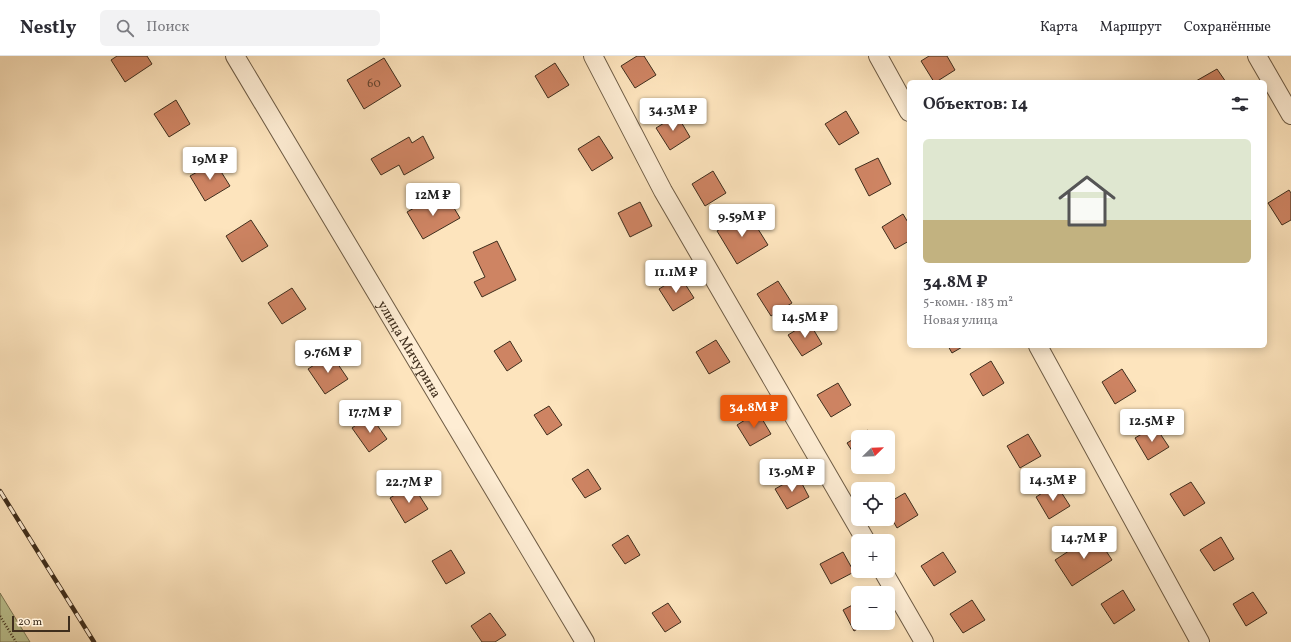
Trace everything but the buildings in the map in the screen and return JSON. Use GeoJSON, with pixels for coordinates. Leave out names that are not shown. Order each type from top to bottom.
{"type":"FeatureCollection","features":[{"type":"Feature","properties":{"kind":"street","name":"улица Мичурина"},"geometry":{"type":"LineString","coordinates":[[235,56],[585,642]]}},
{"type":"Feature","properties":{"kind":"street"},"geometry":{"type":"LineString","coordinates":[[592,56],[663,191],[862,534]]}},
{"type":"Feature","properties":{"kind":"street"},"geometry":{"type":"LineString","coordinates":[[878,56],[907,108]]}},
{"type":"Feature","properties":{"kind":"street"},"geometry":{"type":"LineString","coordinates":[[1257,56],[1291,115]]}},
{"type":"Feature","properties":{"kind":"street"},"geometry":{"type":"LineString","coordinates":[[1039,348],[1200,642]]}},
{"type":"Feature","properties":{"kind":"street"},"geometry":{"type":"LineString","coordinates":[[887,578],[924,642]]}},
{"type":"Feature","properties":{"kind":"path"},"geometry":{"type":"LineString","coordinates":[[0,616],[16,642]]}},
{"type":"Feature","properties":{"kind":"green space"},"geometry":{"type":"Polygon","coordinates":[[[0,593],[30,642],[0,642],[0,593]]]}},
{"type":"Feature","properties":{"kind":"railway"},"geometry":{"type":"LineString","coordinates":[[0,491],[94,642]]}}]}
